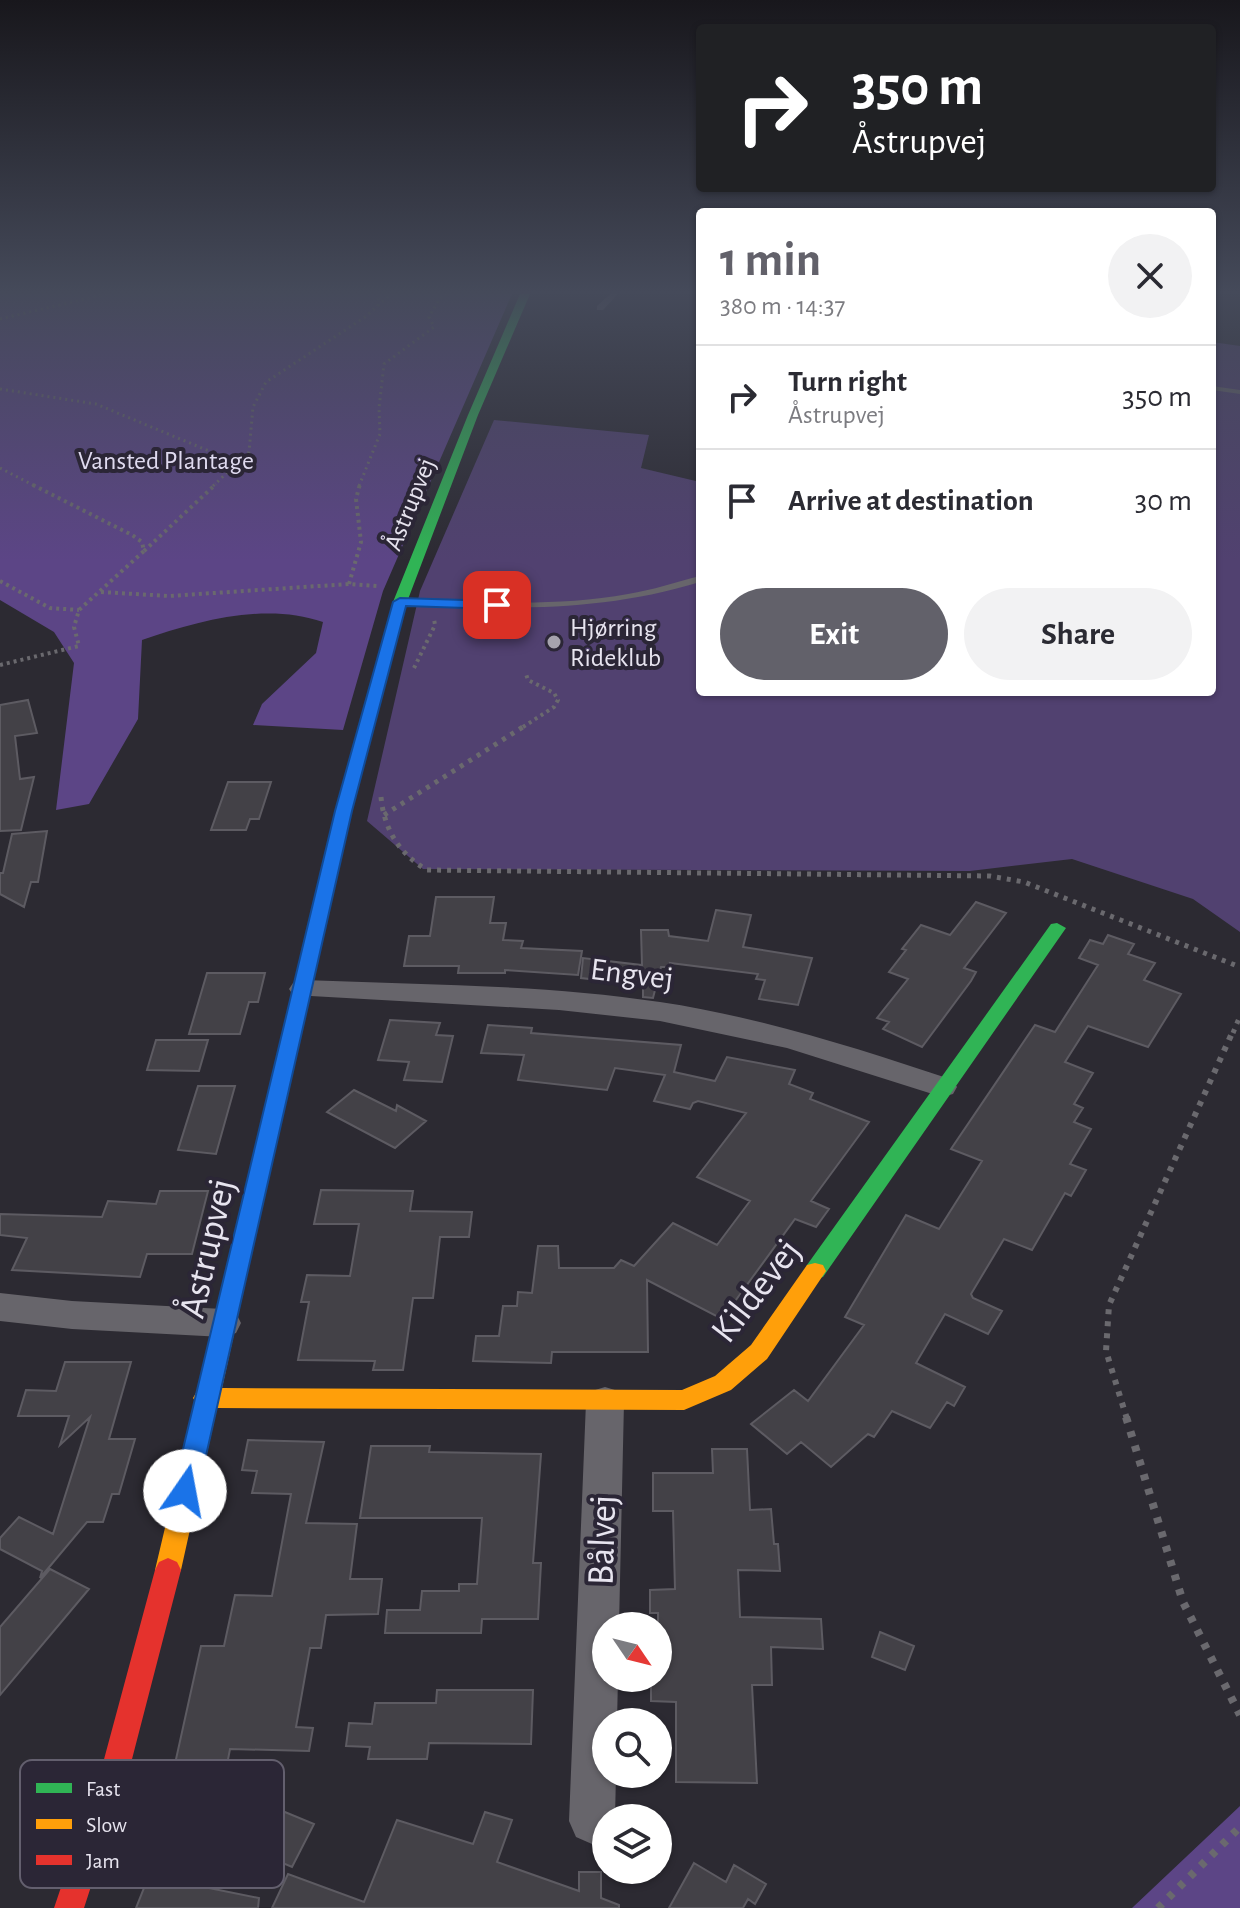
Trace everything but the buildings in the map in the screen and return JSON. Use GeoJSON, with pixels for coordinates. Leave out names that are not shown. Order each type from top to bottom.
{"type":"FeatureCollection","features":[{"type":"Feature","properties":{"kind":"street","name":"Åstrupvej"},"geometry":{"type":"LineString","coordinates":[[118,1760],[172,1554],[205,1398],[344,811],[400,602],[487,383]]}},
{"type":"Feature","properties":{"kind":"street","name":"Kildevej"},"geometry":{"type":"LineString","coordinates":[[205,1398],[684,1400],[723,1383],[759,1352],[942,1087],[1057,928]]}},
{"type":"Feature","properties":{"kind":"street","name":"Engvej"},"geometry":{"type":"LineString","coordinates":[[303,989],[594,1003],[706,1019],[801,1040],[942,1087]]}},
{"type":"Feature","properties":{"kind":"street"},"geometry":{"type":"LineString","coordinates":[[0,1307],[72,1315],[223,1323]]}},
{"type":"Feature","properties":{"kind":"street","name":"Bålvej"},"geometry":{"type":"LineString","coordinates":[[593,1804],[605,1402]]}},
{"type":"Feature","properties":{"kind":"street","name":"Åstrupvej"},"geometry":{"type":"LineString","coordinates":[[69,1908],[76,1888]]}},
{"type":"Feature","properties":{"kind":"lane"},"geometry":{"type":"LineString","coordinates":[[1216,389],[1240,392]]}},
{"type":"Feature","properties":{"kind":"lane","name":"Åstrupvej"},"geometry":{"type":"LineString","coordinates":[[400,602],[598,603],[666,591],[696,580]]}},
{"type":"Feature","properties":{"kind":"path"},"geometry":{"type":"LineString","coordinates":[[0,665],[79,646],[74,627],[79,610],[249,452],[253,407],[265,383]]}},
{"type":"Feature","properties":{"kind":"path"},"geometry":{"type":"LineString","coordinates":[[100,592],[169,596],[349,584],[361,542],[356,499],[364,468],[380,434],[382,383]]}},
{"type":"Feature","properties":{"kind":"path"},"geometry":{"type":"LineString","coordinates":[[0,389],[96,404],[238,463]]}},
{"type":"Feature","properties":{"kind":"path"},"geometry":{"type":"LineString","coordinates":[[0,468],[132,535],[142,542],[144,551]]}},
{"type":"Feature","properties":{"kind":"path"},"geometry":{"type":"LineString","coordinates":[[0,581],[50,608],[79,610]]}},
{"type":"Feature","properties":{"kind":"path"},"geometry":{"type":"LineString","coordinates":[[407,682],[435,625],[430,603]]}},
{"type":"Feature","properties":{"kind":"path"},"geometry":{"type":"LineString","coordinates":[[384,815],[554,707],[558,700],[554,693],[528,680],[526,674]]}},
{"type":"Feature","properties":{"kind":"path"},"geometry":{"type":"LineString","coordinates":[[381,793],[391,837],[415,865],[427,870],[990,876],[1024,882],[1240,967]]}},
{"type":"Feature","properties":{"kind":"path"},"geometry":{"type":"LineString","coordinates":[[1240,1016],[1109,1305],[1106,1351],[1183,1602],[1240,1715]]}},
{"type":"Feature","properties":{"kind":"path"},"geometry":{"type":"LineString","coordinates":[[1158,1908],[1240,1827]]}},
{"type":"Feature","properties":{"kind":"shaded area","name":"Hjørring Rideklub"},"geometry":{"type":"Polygon","coordinates":[[[1216,383],[1240,383],[1240,932],[1193,899],[1072,859],[970,871],[423,869],[367,821],[420,591],[494,420],[649,435],[641,468],[696,481],[696,696],[1216,696],[1216,383]]]}},
{"type":"Feature","properties":{"kind":"green space","name":"Vansted Plantage"},"geometry":{"type":"Polygon","coordinates":[[[0,383],[473,383],[383,591],[343,730],[253,725],[262,704],[316,653],[323,622],[301,616],[255,614],[186,626],[142,640],[138,719],[89,804],[56,810],[74,663],[54,632],[0,600],[0,383]]]}},
{"type":"Feature","properties":{"kind":"green space"},"geometry":{"type":"Polygon","coordinates":[[[1240,1806],[1240,1908],[1132,1908],[1240,1806]]]}},
{"type":"Feature","properties":{"kind":"traffic: fast"},"geometry":{"type":"LineString","coordinates":[[393,628],[400,602],[487,383]]}},
{"type":"Feature","properties":{"kind":"traffic: fast"},"geometry":{"type":"LineString","coordinates":[[815,1271],[1057,928]]}},
{"type":"Feature","properties":{"kind":"traffic: slow"},"geometry":{"type":"LineString","coordinates":[[168,1570],[299,1000]]}},
{"type":"Feature","properties":{"kind":"traffic: slow"},"geometry":{"type":"LineString","coordinates":[[205,1398],[684,1400],[723,1383],[759,1352],[815,1271]]}},
{"type":"Feature","properties":{"kind":"traffic: jam"},"geometry":{"type":"LineString","coordinates":[[299,1000],[344,811],[393,628]]}},
{"type":"Feature","properties":{"kind":"traffic: jam"},"geometry":{"type":"LineString","coordinates":[[118,1760],[168,1570]]}},
{"type":"Feature","properties":{"kind":"traffic: jam"},"geometry":{"type":"LineString","coordinates":[[69,1908],[76,1888]]}},
{"type":"Feature","properties":{"kind":"place","name":"Hjørring Rideklub"},"geometry":{"type":"Point","coordinates":[554,642]}},
{"type":"Feature","properties":{"kind":"route"},"geometry":{"type":"LineString","coordinates":[[185,1491],[344,811],[400,602],[497,605]]}}]}
